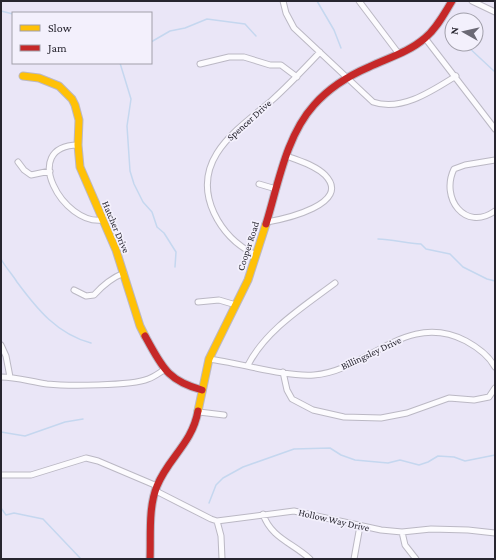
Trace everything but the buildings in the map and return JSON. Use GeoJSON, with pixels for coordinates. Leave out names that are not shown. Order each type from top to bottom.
{"type":"FeatureCollection","features":[{"type":"Feature","properties":{"kind":"street"},"geometry":{"type":"LineString","coordinates":[[283,1],[286,13],[294,28],[372,102],[383,105],[395,105],[419,96],[456,76]]}},
{"type":"Feature","properties":{"kind":"street"},"geometry":{"type":"LineString","coordinates":[[359,1],[399,54]]}},
{"type":"Feature","properties":{"kind":"street","name":"Cooper Road"},"geometry":{"type":"LineString","coordinates":[[150,559],[153,502],[156,489],[164,473],[188,440],[199,412],[209,359],[248,280],[294,134],[306,114],[319,98],[347,77],[399,54],[425,38],[442,18],[452,1]]}},
{"type":"Feature","properties":{"kind":"street"},"geometry":{"type":"LineString","coordinates":[[472,1],[495,12]]}},
{"type":"Feature","properties":{"kind":"street"},"geometry":{"type":"LineString","coordinates":[[425,38],[456,76],[495,129]]}},
{"type":"Feature","properties":{"kind":"street","name":"Spencer Drive"},"geometry":{"type":"LineString","coordinates":[[256,255],[242,248],[233,240],[216,216],[208,197],[206,186],[208,171],[220,149],[230,136],[297,77],[320,52]]}},
{"type":"Feature","properties":{"kind":"street"},"geometry":{"type":"LineString","coordinates":[[200,64],[229,57],[244,57],[270,65],[281,65],[297,77]]}},
{"type":"Feature","properties":{"kind":"street","name":"Hatcher Drive"},"geometry":{"type":"LineString","coordinates":[[23,76],[39,78],[59,86],[72,99],[78,112],[80,167],[124,274],[136,316],[164,370],[184,385],[202,390]]}},
{"type":"Feature","properties":{"kind":"street"},"geometry":{"type":"LineString","coordinates":[[78,145],[69,145],[52,156],[49,163],[52,185],[60,198],[85,218],[97,221],[103,220]]}},
{"type":"Feature","properties":{"kind":"street"},"geometry":{"type":"LineString","coordinates":[[266,222],[287,218],[314,208],[327,200],[331,194],[331,183],[324,175],[311,166],[287,156]]}},
{"type":"Feature","properties":{"kind":"street"},"geometry":{"type":"LineString","coordinates":[[495,160],[465,164],[454,169],[450,176],[449,190],[456,206],[463,213],[469,216],[476,218],[489,215],[495,211]]}},
{"type":"Feature","properties":{"kind":"street"},"geometry":{"type":"LineString","coordinates":[[18,162],[24,170],[31,175],[50,171]]}},
{"type":"Feature","properties":{"kind":"street"},"geometry":{"type":"LineString","coordinates":[[258,184],[276,189]]}},
{"type":"Feature","properties":{"kind":"street"},"geometry":{"type":"LineString","coordinates":[[74,290],[86,296],[94,295],[103,284],[124,274]]}},
{"type":"Feature","properties":{"kind":"street"},"geometry":{"type":"LineString","coordinates":[[248,365],[255,351],[267,338],[335,283]]}},
{"type":"Feature","properties":{"kind":"street"},"geometry":{"type":"LineString","coordinates":[[198,302],[219,300],[236,305]]}},
{"type":"Feature","properties":{"kind":"street","name":"Billingsley Drive"},"geometry":{"type":"LineString","coordinates":[[209,359],[283,372],[316,375],[334,370],[406,337],[430,333],[450,335],[469,343],[480,350],[495,367]]}},
{"type":"Feature","properties":{"kind":"street"},"geometry":{"type":"LineString","coordinates":[[1,345],[6,356],[10,377]]}},
{"type":"Feature","properties":{"kind":"street"},"geometry":{"type":"LineString","coordinates":[[1,377],[10,377],[60,385],[125,383],[149,379],[164,370]]}},
{"type":"Feature","properties":{"kind":"street"},"geometry":{"type":"LineString","coordinates":[[283,372],[289,395],[296,402],[313,410],[355,418],[393,416],[448,398],[480,399],[489,397],[495,388]]}},
{"type":"Feature","properties":{"kind":"street"},"geometry":{"type":"LineString","coordinates":[[199,412],[224,415]]}},
{"type":"Feature","properties":{"kind":"street","name":"Hollow Way Drive"},"geometry":{"type":"LineString","coordinates":[[1,475],[31,475],[86,458],[98,460],[211,519],[217,520],[294,511],[360,526],[402,532],[431,529],[468,530],[495,533]]}},
{"type":"Feature","properties":{"kind":"street"},"geometry":{"type":"LineString","coordinates":[[263,514],[266,524],[273,533],[310,559]]}},
{"type":"Feature","properties":{"kind":"street"},"geometry":{"type":"LineString","coordinates":[[217,520],[222,559]]}},
{"type":"Feature","properties":{"kind":"street"},"geometry":{"type":"LineString","coordinates":[[354,559],[360,526]]}},
{"type":"Feature","properties":{"kind":"street"},"geometry":{"type":"LineString","coordinates":[[402,532],[405,545],[416,559]]}},
{"type":"Feature","properties":{"kind":"waterway"},"geometry":{"type":"LineString","coordinates":[[317,1],[334,30],[341,48]]}},
{"type":"Feature","properties":{"kind":"waterway"},"geometry":{"type":"LineString","coordinates":[[1,11],[12,14]]}},
{"type":"Feature","properties":{"kind":"waterway"},"geometry":{"type":"LineString","coordinates":[[152,41],[170,31],[185,28],[207,19],[245,24],[256,36]]}},
{"type":"Feature","properties":{"kind":"waterway"},"geometry":{"type":"LineString","coordinates":[[474,52],[495,72]]}},
{"type":"Feature","properties":{"kind":"waterway"},"geometry":{"type":"LineString","coordinates":[[120,64],[131,99],[127,126],[130,171],[134,184],[143,202],[152,212],[157,227],[164,233],[176,252],[175,267]]}},
{"type":"Feature","properties":{"kind":"waterway"},"geometry":{"type":"LineString","coordinates":[[378,239],[421,244],[426,249],[450,254],[463,267],[487,279],[495,281]]}},
{"type":"Feature","properties":{"kind":"waterway"},"geometry":{"type":"LineString","coordinates":[[1,259],[40,311],[58,327],[79,339],[91,343]]}},
{"type":"Feature","properties":{"kind":"waterway"},"geometry":{"type":"LineString","coordinates":[[1,432],[25,436],[65,422],[83,419]]}},
{"type":"Feature","properties":{"kind":"waterway"},"geometry":{"type":"LineString","coordinates":[[209,503],[216,485],[223,478],[243,467],[294,449],[330,448],[341,455],[355,460],[388,463],[400,460],[419,465],[438,456],[454,457],[465,461],[495,455]]}},
{"type":"Feature","properties":{"kind":"waterway"},"geometry":{"type":"LineString","coordinates":[[1,508],[6,515],[14,513],[43,519],[81,559]]}},
{"type":"Feature","properties":{"kind":"traffic: slow"},"geometry":{"type":"LineString","coordinates":[[23,76],[39,78],[59,86],[72,99],[75,105],[79,120],[78,145],[80,167],[116,250],[140,326],[145,336]]}},
{"type":"Feature","properties":{"kind":"traffic: slow"},"geometry":{"type":"LineString","coordinates":[[198,411],[209,359],[248,280],[266,224]]}},
{"type":"Feature","properties":{"kind":"traffic: jam"},"geometry":{"type":"LineString","coordinates":[[266,224],[279,177],[296,131],[304,117],[314,105],[326,93],[346,78],[419,43],[433,30],[452,1]]}},
{"type":"Feature","properties":{"kind":"traffic: jam"},"geometry":{"type":"LineString","coordinates":[[145,336],[166,370],[180,382],[202,390]]}},
{"type":"Feature","properties":{"kind":"traffic: jam"},"geometry":{"type":"LineString","coordinates":[[150,559],[150,522],[154,495],[167,467],[191,433],[198,411]]}}]}
